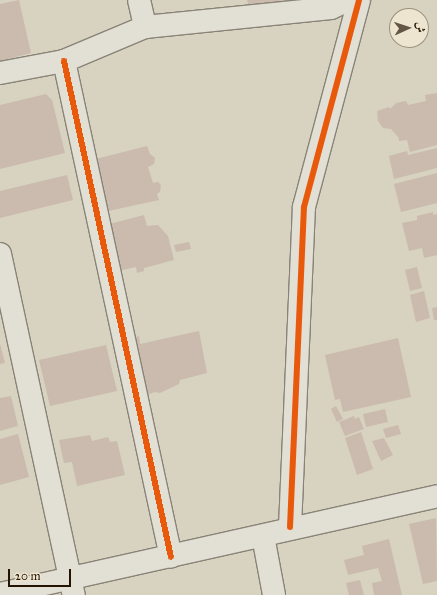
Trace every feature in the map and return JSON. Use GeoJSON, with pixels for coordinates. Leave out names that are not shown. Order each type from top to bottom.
{"type":"FeatureCollection","features":[{"type":"Feature","properties":{"kind":"street"},"geometry":{"type":"LineString","coordinates":[[139,0],[145,27]]}},
{"type":"Feature","properties":{"kind":"street"},"geometry":{"type":"LineString","coordinates":[[290,528],[304,207],[359,0]]}},
{"type":"Feature","properties":{"kind":"street"},"geometry":{"type":"LineString","coordinates":[[0,72],[64,60],[145,27],[336,2]]}},
{"type":"Feature","properties":{"kind":"street"},"geometry":{"type":"LineString","coordinates":[[64,60],[171,557]]}},
{"type":"Feature","properties":{"kind":"street"},"geometry":{"type":"LineString","coordinates":[[0,254],[73,587]]}},
{"type":"Feature","properties":{"kind":"street"},"geometry":{"type":"LineString","coordinates":[[0,594],[73,587],[171,557],[263,536],[290,528],[437,496]]}},
{"type":"Feature","properties":{"kind":"street"},"geometry":{"type":"LineString","coordinates":[[263,536],[274,595]]}},
{"type":"Feature","properties":{"kind":"building"},"geometry":{"type":"Polygon","coordinates":[[[19,0],[31,53],[0,61],[0,4],[19,0]]]}},
{"type":"Feature","properties":{"kind":"building"},"geometry":{"type":"Polygon","coordinates":[[[247,0],[290,1],[286,1],[286,5],[250,9],[247,0]]]}},
{"type":"Feature","properties":{"kind":"building"},"geometry":{"type":"Polygon","coordinates":[[[437,93],[437,145],[410,152],[407,140],[399,141],[399,138],[391,129],[383,128],[378,121],[377,111],[389,107],[390,109],[396,103],[406,101],[408,105],[426,101],[425,95],[437,93]]]}},
{"type":"Feature","properties":{"kind":"building"},"geometry":{"type":"Polygon","coordinates":[[[46,94],[52,100],[65,153],[0,169],[0,105],[46,94]]]}},
{"type":"Feature","properties":{"kind":"building"},"geometry":{"type":"Polygon","coordinates":[[[147,146],[150,154],[155,158],[154,164],[148,167],[153,183],[158,182],[161,185],[160,192],[157,194],[159,200],[99,213],[88,161],[147,146]]]}},
{"type":"Feature","properties":{"kind":"building"},"geometry":{"type":"Polygon","coordinates":[[[437,148],[437,168],[394,179],[389,156],[407,151],[408,155],[437,148]]]}},
{"type":"Feature","properties":{"kind":"building"},"geometry":{"type":"Polygon","coordinates":[[[437,173],[437,203],[401,212],[394,184],[437,173]]]}},
{"type":"Feature","properties":{"kind":"building"},"geometry":{"type":"Polygon","coordinates":[[[67,175],[73,200],[0,218],[0,191],[67,175]]]}},
{"type":"Feature","properties":{"kind":"building"},"geometry":{"type":"Polygon","coordinates":[[[433,212],[433,215],[437,214],[437,255],[424,258],[422,248],[409,251],[402,223],[417,220],[417,216],[433,212]]]}},
{"type":"Feature","properties":{"kind":"building"},"geometry":{"type":"Polygon","coordinates":[[[144,215],[147,226],[158,225],[168,236],[174,260],[144,268],[144,271],[137,273],[136,267],[113,272],[102,226],[144,215]]]}},
{"type":"Feature","properties":{"kind":"building"},"geometry":{"type":"Polygon","coordinates":[[[189,242],[191,249],[176,252],[174,245],[189,242]]]}},
{"type":"Feature","properties":{"kind":"building"},"geometry":{"type":"Polygon","coordinates":[[[417,267],[422,288],[410,291],[405,270],[417,267]]]}},
{"type":"Feature","properties":{"kind":"building"},"geometry":{"type":"Polygon","coordinates":[[[424,291],[430,318],[416,322],[410,295],[424,291]]]}},
{"type":"Feature","properties":{"kind":"building"},"geometry":{"type":"Polygon","coordinates":[[[437,307],[437,320],[434,320],[432,308],[437,307]]]}},
{"type":"Feature","properties":{"kind":"building"},"geometry":{"type":"Polygon","coordinates":[[[199,331],[207,373],[180,380],[179,384],[160,393],[155,392],[143,396],[131,339],[139,336],[140,344],[199,331]]]}},
{"type":"Feature","properties":{"kind":"building"},"geometry":{"type":"Polygon","coordinates":[[[398,338],[411,397],[343,412],[340,399],[335,400],[325,355],[398,338]]]}},
{"type":"Feature","properties":{"kind":"building"},"geometry":{"type":"Polygon","coordinates":[[[0,344],[5,363],[0,364],[0,344]]]}},
{"type":"Feature","properties":{"kind":"building"},"geometry":{"type":"Polygon","coordinates":[[[106,345],[117,391],[50,406],[39,360],[106,345]]]}},
{"type":"Feature","properties":{"kind":"building"},"geometry":{"type":"Polygon","coordinates":[[[11,396],[18,426],[0,431],[0,398],[11,396]]]}},
{"type":"Feature","properties":{"kind":"building"},"geometry":{"type":"Polygon","coordinates":[[[336,406],[343,419],[337,422],[331,409],[336,406]]]}},
{"type":"Feature","properties":{"kind":"building"},"geometry":{"type":"Polygon","coordinates":[[[385,409],[388,422],[366,427],[363,414],[385,409]]]}},
{"type":"Feature","properties":{"kind":"building"},"geometry":{"type":"Polygon","coordinates":[[[354,416],[355,419],[359,417],[364,429],[345,436],[339,422],[354,416]]]}},
{"type":"Feature","properties":{"kind":"building"},"geometry":{"type":"Polygon","coordinates":[[[398,425],[401,434],[386,438],[383,429],[398,425]]]}},
{"type":"Feature","properties":{"kind":"building"},"geometry":{"type":"Polygon","coordinates":[[[361,432],[373,469],[357,475],[345,438],[361,432]]]}},
{"type":"Feature","properties":{"kind":"building"},"geometry":{"type":"Polygon","coordinates":[[[18,434],[29,477],[0,485],[0,439],[18,434]]]}},
{"type":"Feature","properties":{"kind":"building"},"geometry":{"type":"Polygon","coordinates":[[[90,435],[92,441],[108,437],[110,442],[117,441],[125,475],[77,486],[72,462],[64,463],[59,440],[90,435]]]}},
{"type":"Feature","properties":{"kind":"building"},"geometry":{"type":"Polygon","coordinates":[[[384,438],[393,455],[381,461],[372,441],[384,438]]]}},
{"type":"Feature","properties":{"kind":"building"},"geometry":{"type":"Polygon","coordinates":[[[436,518],[437,581],[423,584],[409,524],[436,518]]]}},
{"type":"Feature","properties":{"kind":"building"},"geometry":{"type":"Polygon","coordinates":[[[389,539],[402,595],[374,595],[372,583],[382,581],[378,568],[348,575],[344,560],[364,555],[362,546],[389,539]]]}},
{"type":"Feature","properties":{"kind":"building"},"geometry":{"type":"Polygon","coordinates":[[[360,580],[364,595],[349,595],[346,583],[360,580]]]}},
{"type":"Feature","properties":{"kind":"cycle path"},"geometry":{"type":"LineString","coordinates":[[290,527],[304,207],[359,0]]}},
{"type":"Feature","properties":{"kind":"cycle path"},"geometry":{"type":"LineString","coordinates":[[64,61],[171,557]]}}]}
